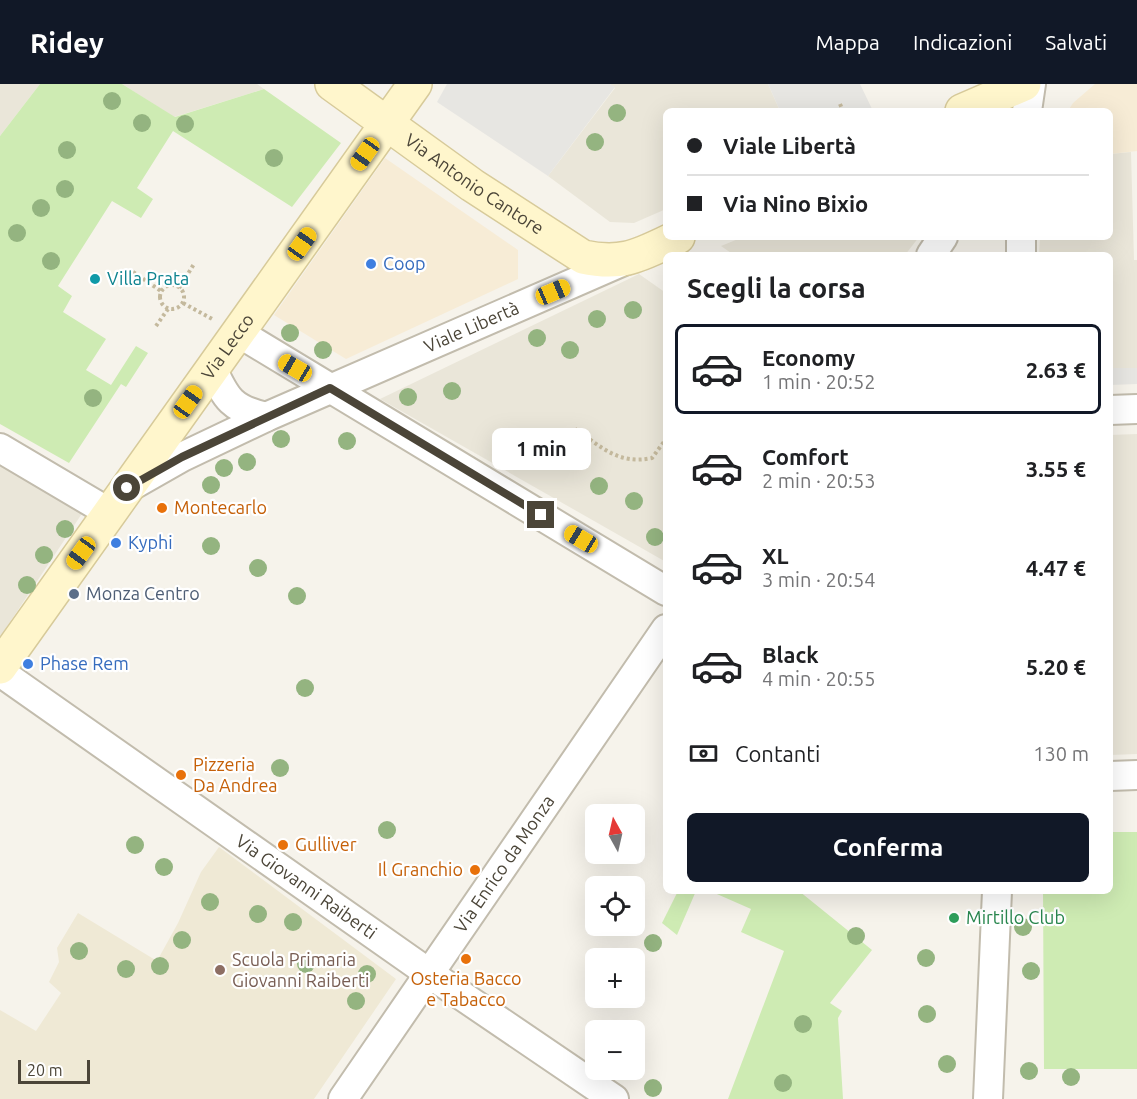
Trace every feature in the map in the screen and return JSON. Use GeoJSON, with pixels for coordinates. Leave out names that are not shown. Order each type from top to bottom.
{"type":"FeatureCollection","features":[{"type":"Feature","properties":{"kind":"main road","name":"Via Antonio Cantore"},"geometry":{"type":"LineString","coordinates":[[332,84],[472,185],[574,252],[602,260],[626,260]]}},
{"type":"Feature","properties":{"kind":"main road","name":"Via Lecco"},"geometry":{"type":"LineString","coordinates":[[0,670],[212,368],[228,327],[415,84]]}},
{"type":"Feature","properties":{"kind":"main road"},"geometry":{"type":"LineString","coordinates":[[969,108],[1024,84]]}},
{"type":"Feature","properties":{"kind":"main road","name":"Viale Libertà"},"geometry":{"type":"LineString","coordinates":[[626,260],[671,240]]}},
{"type":"Feature","properties":{"kind":"street"},"geometry":{"type":"LineString","coordinates":[[1027,108],[1031,84]]}},
{"type":"Feature","properties":{"kind":"street","name":"Viale Libertà"},"geometry":{"type":"LineString","coordinates":[[118,501],[174,461],[266,417],[626,260]]}},
{"type":"Feature","properties":{"kind":"street"},"geometry":{"type":"LineString","coordinates":[[228,327],[663,589]]}},
{"type":"Feature","properties":{"kind":"street"},"geometry":{"type":"LineString","coordinates":[[212,368],[224,395],[238,408],[266,417]]}},
{"type":"Feature","properties":{"kind":"street"},"geometry":{"type":"LineString","coordinates":[[1113,410],[1137,409]]}},
{"type":"Feature","properties":{"kind":"street"},"geometry":{"type":"LineString","coordinates":[[0,448],[118,501]]}},
{"type":"Feature","properties":{"kind":"street","name":"Via Enrico da Monza"},"geometry":{"type":"LineString","coordinates":[[343,1099],[663,633]]}},
{"type":"Feature","properties":{"kind":"street","name":"Via Giovanni Raiberti"},"geometry":{"type":"LineString","coordinates":[[0,670],[430,974],[614,1099]]}},
{"type":"Feature","properties":{"kind":"street"},"geometry":{"type":"LineString","coordinates":[[1113,776],[1137,775]]}},
{"type":"Feature","properties":{"kind":"street"},"geometry":{"type":"LineString","coordinates":[[988,1099],[996,894]]}},
{"type":"Feature","properties":{"kind":"path"},"geometry":{"type":"LineString","coordinates":[[840,104],[842,108]]}},
{"type":"Feature","properties":{"kind":"path"},"geometry":{"type":"LineString","coordinates":[[179,288],[194,264]]}},
{"type":"Feature","properties":{"kind":"path"},"geometry":{"type":"LineString","coordinates":[[133,272],[161,291]]}},
{"type":"Feature","properties":{"kind":"path"},"geometry":{"type":"LineString","coordinates":[[171,285],[179,288],[184,294],[183,303],[177,309],[168,309],[160,301],[161,291],[171,285]]}},
{"type":"Feature","properties":{"kind":"path"},"geometry":{"type":"LineString","coordinates":[[183,303],[228,327]]}},
{"type":"Feature","properties":{"kind":"path"},"geometry":{"type":"LineString","coordinates":[[156,326],[168,309]]}},
{"type":"Feature","properties":{"kind":"path"},"geometry":{"type":"LineString","coordinates":[[575,429],[620,459],[636,461],[652,458],[663,443]]}},
{"type":"Feature","properties":{"kind":"shaded area"},"geometry":{"type":"Polygon","coordinates":[[[0,84],[40,84],[0,136],[0,84]]]}},
{"type":"Feature","properties":{"kind":"shaded area"},"geometry":{"type":"Polygon","coordinates":[[[122,84],[257,84],[264,89],[174,117],[122,84]]]}},
{"type":"Feature","properties":{"kind":"shaded area"},"geometry":{"type":"Polygon","coordinates":[[[447,84],[610,84],[615,87],[548,176],[437,102],[447,84]]]}},
{"type":"Feature","properties":{"kind":"shaded area"},"geometry":{"type":"Polygon","coordinates":[[[610,84],[768,84],[779,108],[663,108],[663,210],[634,223],[610,222],[548,176],[615,88],[610,84]]]}},
{"type":"Feature","properties":{"kind":"shaded area"},"geometry":{"type":"Polygon","coordinates":[[[768,84],[860,84],[872,108],[779,108],[768,84]]]}},
{"type":"Feature","properties":{"kind":"shaded area"},"geometry":{"type":"Polygon","coordinates":[[[1095,84],[1137,84],[1137,151],[1113,154],[1113,108],[1070,108],[1095,84]]]}},
{"type":"Feature","properties":{"kind":"shaded area"},"geometry":{"type":"Polygon","coordinates":[[[1131,152],[1134,260],[1137,260],[1137,368],[1113,368],[1113,252],[1039,252],[1040,240],[1113,240],[1113,154],[1131,152]]]}},
{"type":"Feature","properties":{"kind":"shaded area"},"geometry":{"type":"Polygon","coordinates":[[[385,158],[518,250],[518,279],[346,359],[274,315],[385,158]]]}},
{"type":"Feature","properties":{"kind":"shaded area"},"geometry":{"type":"Polygon","coordinates":[[[736,240],[917,240],[907,252],[730,252],[721,246],[736,240]]]}},
{"type":"Feature","properties":{"kind":"shaded area"},"geometry":{"type":"Polygon","coordinates":[[[639,274],[663,291],[663,560],[380,399],[639,274]]]}},
{"type":"Feature","properties":{"kind":"shaded area"},"geometry":{"type":"Polygon","coordinates":[[[1113,368],[1137,368],[1137,384],[1113,385],[1113,368]]]}},
{"type":"Feature","properties":{"kind":"shaded area"},"geometry":{"type":"Polygon","coordinates":[[[1137,434],[1137,754],[1113,755],[1113,435],[1137,434]]]}},
{"type":"Feature","properties":{"kind":"shaded area"},"geometry":{"type":"Polygon","coordinates":[[[0,464],[83,512],[0,637],[0,464]]]}},
{"type":"Feature","properties":{"kind":"shaded area","name":"Scuola Primaria Giovanni Raiberti"},"geometry":{"type":"Polygon","coordinates":[[[219,847],[396,979],[314,1099],[0,1099],[0,1010],[36,1031],[61,993],[49,982],[59,962],[57,948],[78,913],[157,961],[178,923],[201,872],[219,847]]]}},
{"type":"Feature","properties":{"kind":"green space"},"geometry":{"type":"Polygon","coordinates":[[[40,84],[122,84],[175,117],[264,89],[341,143],[292,207],[173,131],[137,188],[153,199],[141,218],[112,201],[58,286],[72,296],[63,312],[106,339],[86,370],[111,385],[136,346],[148,353],[126,387],[121,384],[69,463],[0,424],[0,136],[40,84]]]}},
{"type":"Feature","properties":{"kind":"green space"},"geometry":{"type":"Polygon","coordinates":[[[1113,832],[1137,832],[1137,1069],[1044,1069],[1043,894],[1113,894],[1113,832]]]}},
{"type":"Feature","properties":{"kind":"green space"},"geometry":{"type":"Polygon","coordinates":[[[676,894],[695,894],[677,935],[662,923],[676,894]]]}},
{"type":"Feature","properties":{"kind":"green space"},"geometry":{"type":"Polygon","coordinates":[[[717,894],[803,894],[872,950],[830,1003],[842,1011],[838,1018],[843,1099],[728,1099],[784,951],[741,932],[751,909],[717,894]]]}},
{"type":"Feature","properties":{"kind":"place","name":"Coop"},"geometry":{"type":"Point","coordinates":[371,264]}},
{"type":"Feature","properties":{"kind":"place","name":"Villa Prata"},"geometry":{"type":"Point","coordinates":[95,279]}},
{"type":"Feature","properties":{"kind":"place","name":"Montecarlo"},"geometry":{"type":"Point","coordinates":[162,508]}},
{"type":"Feature","properties":{"kind":"place","name":"Kyphi"},"geometry":{"type":"Point","coordinates":[116,543]}},
{"type":"Feature","properties":{"kind":"place","name":"Monza Centro"},"geometry":{"type":"Point","coordinates":[74,594]}},
{"type":"Feature","properties":{"kind":"place","name":"Phase Rem"},"geometry":{"type":"Point","coordinates":[28,664]}},
{"type":"Feature","properties":{"kind":"place","name":"Pizzeria Da Andrea"},"geometry":{"type":"Point","coordinates":[181,775]}},
{"type":"Feature","properties":{"kind":"place","name":"Gulliver"},"geometry":{"type":"Point","coordinates":[283,845]}},
{"type":"Feature","properties":{"kind":"place","name":"Il Granchio"},"geometry":{"type":"Point","coordinates":[475,870]}},
{"type":"Feature","properties":{"kind":"place","name":"Mirtillo Club"},"geometry":{"type":"Point","coordinates":[954,918]}},
{"type":"Feature","properties":{"kind":"place","name":"Osteria Bacco e Tabacco"},"geometry":{"type":"Point","coordinates":[466,959]}},
{"type":"Feature","properties":{"kind":"place","name":"Scuola Primaria Giovanni Raiberti"},"geometry":{"type":"Point","coordinates":[220,970]}},
{"type":"Feature","properties":{"kind":"route"},"geometry":{"type":"LineString","coordinates":[[127,488],[159,468],[330,388],[541,515]]}}]}
